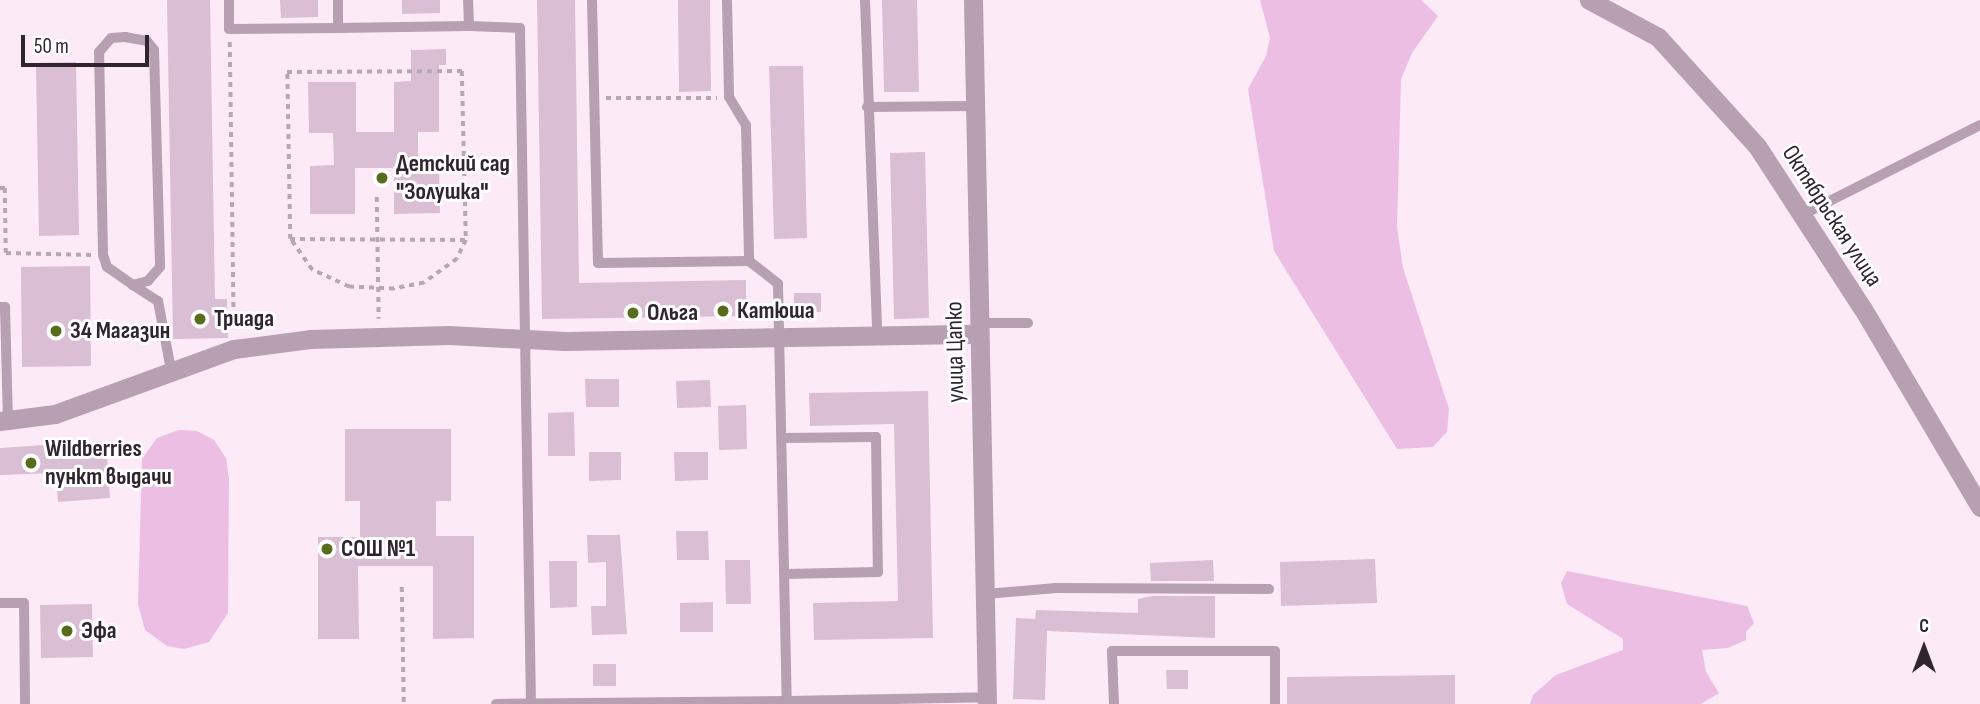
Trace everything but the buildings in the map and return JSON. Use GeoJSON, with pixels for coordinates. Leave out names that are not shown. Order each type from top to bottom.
{"type":"FeatureCollection","features":[{"type":"Feature","properties":{"kind":"street","name":"улица Цапко"},"geometry":{"type":"LineString","coordinates":[[973,0],[987,701]]}},
{"type":"Feature","properties":{"kind":"street","name":"Октябрьская улица"},"geometry":{"type":"LineString","coordinates":[[1589,0],[1658,37],[1757,146],[1802,215],[1980,508]]}},
{"type":"Feature","properties":{"kind":"street"},"geometry":{"type":"LineString","coordinates":[[4,421],[55,414],[234,349],[378,335],[578,341],[780,334],[877,335],[979,328]]}},
{"type":"Feature","properties":{"kind":"lane"},"geometry":{"type":"LineString","coordinates":[[229,0],[229,29],[520,27],[531,704]]}},
{"type":"Feature","properties":{"kind":"lane"},"geometry":{"type":"LineString","coordinates":[[338,0],[338,27]]}},
{"type":"Feature","properties":{"kind":"lane"},"geometry":{"type":"LineString","coordinates":[[468,0],[469,26]]}},
{"type":"Feature","properties":{"kind":"lane"},"geometry":{"type":"LineString","coordinates":[[592,0],[598,263],[749,261],[778,284],[788,701]]}},
{"type":"Feature","properties":{"kind":"lane"},"geometry":{"type":"LineString","coordinates":[[727,0],[730,97],[746,125],[749,261]]}},
{"type":"Feature","properties":{"kind":"lane"},"geometry":{"type":"LineString","coordinates":[[865,0],[877,335]]}},
{"type":"Feature","properties":{"kind":"lane"},"geometry":{"type":"LineString","coordinates":[[132,285],[148,281],[160,267],[154,50],[137,37],[111,38],[99,52],[103,255],[107,267],[132,285],[158,300],[171,370]]}},
{"type":"Feature","properties":{"kind":"lane"},"geometry":{"type":"LineString","coordinates":[[867,107],[975,106]]}},
{"type":"Feature","properties":{"kind":"lane"},"geometry":{"type":"LineString","coordinates":[[1802,215],[1980,125]]}},
{"type":"Feature","properties":{"kind":"lane"},"geometry":{"type":"LineString","coordinates":[[0,307],[5,307],[4,421]]}},
{"type":"Feature","properties":{"kind":"lane"},"geometry":{"type":"LineString","coordinates":[[979,328],[1028,323]]}},
{"type":"Feature","properties":{"kind":"lane"},"geometry":{"type":"LineString","coordinates":[[782,438],[876,437],[878,572],[785,574]]}},
{"type":"Feature","properties":{"kind":"lane"},"geometry":{"type":"LineString","coordinates":[[985,594],[1056,588],[1269,589]]}},
{"type":"Feature","properties":{"kind":"lane"},"geometry":{"type":"LineString","coordinates":[[0,603],[24,603],[25,704]]}},
{"type":"Feature","properties":{"kind":"lane"},"geometry":{"type":"LineString","coordinates":[[1114,704],[1112,651],[1275,651],[1275,704]]}},
{"type":"Feature","properties":{"kind":"lane"},"geometry":{"type":"LineString","coordinates":[[496,704],[987,701]]}},
{"type":"Feature","properties":{"kind":"path"},"geometry":{"type":"LineString","coordinates":[[229,29],[234,349]]}},
{"type":"Feature","properties":{"kind":"path"},"geometry":{"type":"LineString","coordinates":[[462,71],[466,240],[449,269],[424,283],[379,290],[349,287],[320,276],[301,260],[290,239],[287,72],[462,71]]}},
{"type":"Feature","properties":{"kind":"path"},"geometry":{"type":"LineString","coordinates":[[593,98],[730,97]]}},
{"type":"Feature","properties":{"kind":"path"},"geometry":{"type":"LineString","coordinates":[[0,188],[5,188],[6,253],[103,255]]}},
{"type":"Feature","properties":{"kind":"path"},"geometry":{"type":"LineString","coordinates":[[377,197],[378,335]]}},
{"type":"Feature","properties":{"kind":"path"},"geometry":{"type":"LineString","coordinates":[[290,239],[466,240]]}},
{"type":"Feature","properties":{"kind":"path"},"geometry":{"type":"LineString","coordinates":[[402,587],[404,704]]}},
{"type":"Feature","properties":{"kind":"shaded area"},"geometry":{"type":"Polygon","coordinates":[[[1260,0],[1421,0],[1438,16],[1412,53],[1401,79],[1397,227],[1403,268],[1449,409],[1447,432],[1433,447],[1397,449],[1274,251],[1248,89],[1266,56],[1270,38],[1260,0]]]}},
{"type":"Feature","properties":{"kind":"shaded area"},"geometry":{"type":"Polygon","coordinates":[[[179,430],[197,431],[214,440],[226,458],[229,478],[228,613],[209,642],[184,649],[167,646],[145,630],[138,604],[142,459],[157,438],[179,430]]]}},
{"type":"Feature","properties":{"kind":"shaded area"},"geometry":{"type":"Polygon","coordinates":[[[1567,571],[1747,606],[1754,623],[1746,632],[1746,640],[1728,648],[1702,650],[1706,672],[1719,693],[1701,704],[1530,704],[1533,695],[1556,675],[1623,650],[1623,639],[1567,604],[1561,583],[1567,571]]]}},
{"type":"Feature","properties":{"kind":"place","name":"Детский сад \"Золушка\""},"geometry":{"type":"Point","coordinates":[382,178]}},
{"type":"Feature","properties":{"kind":"place","name":"Катюша"},"geometry":{"type":"Point","coordinates":[723,311]}},
{"type":"Feature","properties":{"kind":"place","name":"Ольга"},"geometry":{"type":"Point","coordinates":[633,313]}},
{"type":"Feature","properties":{"kind":"place","name":"Триада"},"geometry":{"type":"Point","coordinates":[200,319]}},
{"type":"Feature","properties":{"kind":"place","name":"34 Магазин"},"geometry":{"type":"Point","coordinates":[56,331]}},
{"type":"Feature","properties":{"kind":"place","name":"Wildberries пункт выдачи"},"geometry":{"type":"Point","coordinates":[31,463]}},
{"type":"Feature","properties":{"kind":"place","name":"СОШ №1"},"geometry":{"type":"Point","coordinates":[327,549]}},
{"type":"Feature","properties":{"kind":"place","name":"Эфа"},"geometry":{"type":"Point","coordinates":[67,631]}}]}
